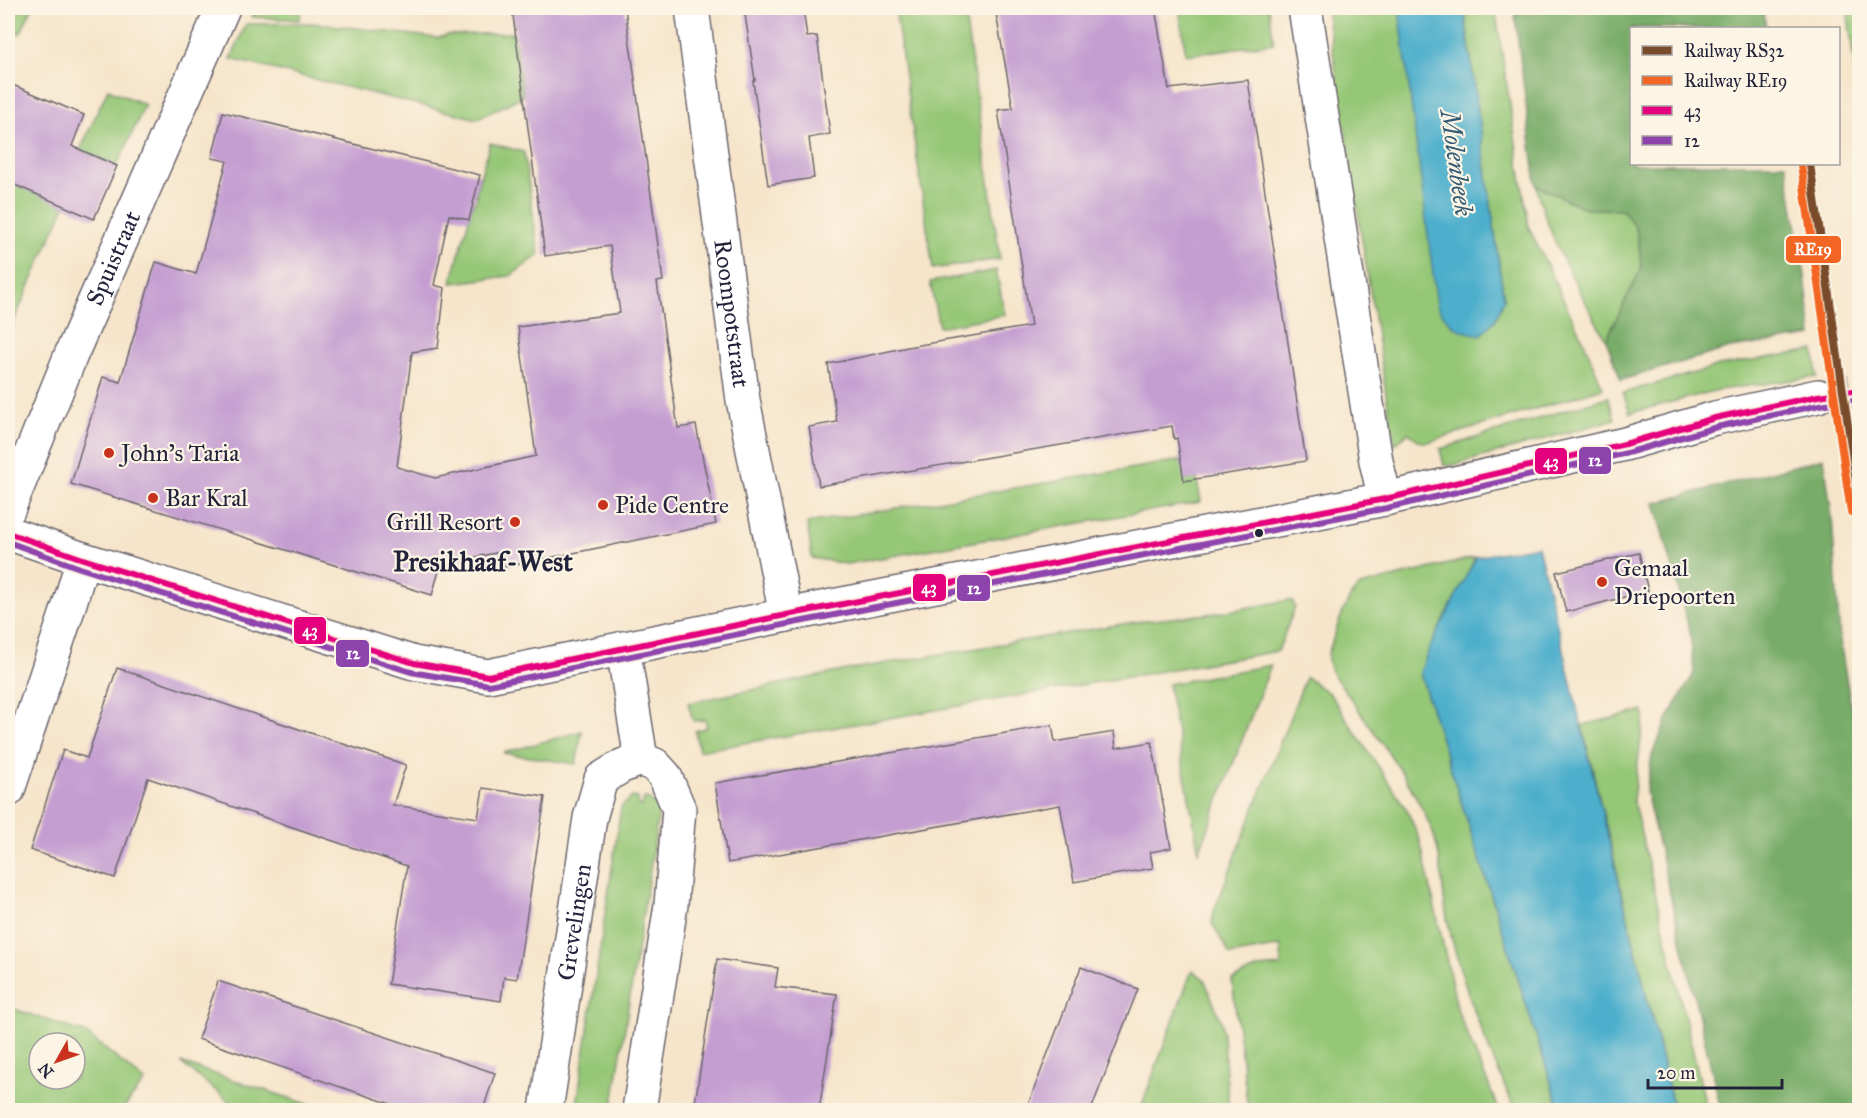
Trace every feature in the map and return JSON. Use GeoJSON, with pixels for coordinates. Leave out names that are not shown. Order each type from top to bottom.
{"type":"FeatureCollection","features":[{"type":"Feature","properties":{"kind":"street","name":"Spuistraat"},"geometry":{"type":"LineString","coordinates":[[8,510],[71,355],[223,8]]}},
{"type":"Feature","properties":{"kind":"street","name":"Roompotstraat"},"geometry":{"type":"LineString","coordinates":[[692,8],[743,400],[786,615]]}},
{"type":"Feature","properties":{"kind":"street"},"geometry":{"type":"LineString","coordinates":[[1305,8],[1376,461],[1385,499]]}},
{"type":"Feature","properties":{"kind":"street"},"geometry":{"type":"LineString","coordinates":[[8,533],[83,559],[414,663],[488,676],[786,615],[1385,499],[1625,444],[1749,410],[1818,396]]}},
{"type":"Feature","properties":{"kind":"street"},"geometry":{"type":"LineString","coordinates":[[8,790],[83,559]]}},
{"type":"Feature","properties":{"kind":"street"},"geometry":{"type":"LineString","coordinates":[[623,648],[641,759],[655,765],[665,776],[678,809],[671,905],[639,1110]]}},
{"type":"Feature","properties":{"kind":"street","name":"Grevelingen"},"geometry":{"type":"LineString","coordinates":[[546,1110],[590,818],[601,779],[622,766],[641,759]]}},
{"type":"Feature","properties":{"kind":"green space"},"geometry":{"type":"Polygon","coordinates":[[[8,8],[32,8],[20,34],[8,28],[8,8]]]}},
{"type":"Feature","properties":{"kind":"green space"},"geometry":{"type":"Polygon","coordinates":[[[256,8],[301,8],[300,20],[252,17],[256,8]]]}},
{"type":"Feature","properties":{"kind":"green space"},"geometry":{"type":"Polygon","coordinates":[[[895,8],[964,8],[1000,259],[933,269],[895,8]]]}},
{"type":"Feature","properties":{"kind":"green space"},"geometry":{"type":"Polygon","coordinates":[[[1179,8],[1269,8],[1274,43],[1186,55],[1179,8]]]}},
{"type":"Feature","properties":{"kind":"green space"},"geometry":{"type":"Polygon","coordinates":[[[1326,8],[1399,8],[1407,60],[1504,300],[1464,8],[1495,8],[1529,228],[1584,342],[1603,388],[1428,442],[1421,442],[1408,433],[1394,445],[1326,8]]]}},
{"type":"Feature","properties":{"kind":"green space"},"geometry":{"type":"Polygon","coordinates":[[[1514,8],[1763,8],[1766,27],[1630,27],[1630,165],[1786,165],[1805,276],[1812,336],[1730,348],[1621,380],[1606,340],[1642,267],[1636,228],[1622,209],[1587,209],[1536,185],[1514,8]]]}},
{"type":"Feature","properties":{"kind":"green space"},"geometry":{"type":"Polygon","coordinates":[[[1847,8],[1859,8],[1859,102],[1847,8]]]}},
{"type":"Feature","properties":{"kind":"green space"},"geometry":{"type":"Polygon","coordinates":[[[315,23],[438,38],[447,35],[513,33],[523,96],[477,119],[231,59],[246,24],[315,23]]]}},
{"type":"Feature","properties":{"kind":"green space"},"geometry":{"type":"Polygon","coordinates":[[[108,89],[145,105],[117,166],[80,150],[108,89]]]}},
{"type":"Feature","properties":{"kind":"green space"},"geometry":{"type":"Polygon","coordinates":[[[490,143],[524,152],[539,255],[510,276],[451,283],[474,201],[476,201],[477,195],[475,195],[490,143]]]}},
{"type":"Feature","properties":{"kind":"green space"},"geometry":{"type":"Polygon","coordinates":[[[8,182],[65,206],[12,325],[8,323],[8,182]]]}},
{"type":"Feature","properties":{"kind":"green space"},"geometry":{"type":"Polygon","coordinates":[[[1536,185],[1587,209],[1623,209],[1636,228],[1642,267],[1606,340],[1557,245],[1536,185]]]}},
{"type":"Feature","properties":{"kind":"green space"},"geometry":{"type":"Polygon","coordinates":[[[996,270],[1005,315],[939,327],[930,282],[996,270]]]}},
{"type":"Feature","properties":{"kind":"green space"},"geometry":{"type":"Polygon","coordinates":[[[1814,350],[1817,377],[1718,390],[1630,413],[1623,393],[1719,366],[1814,350]]]}},
{"type":"Feature","properties":{"kind":"green space"},"geometry":{"type":"Polygon","coordinates":[[[1608,397],[1615,419],[1444,466],[1440,449],[1608,397]]]}},
{"type":"Feature","properties":{"kind":"green space"},"geometry":{"type":"Polygon","coordinates":[[[1193,458],[1201,502],[847,564],[812,558],[807,523],[1193,458]]]}},
{"type":"Feature","properties":{"kind":"green space"},"geometry":{"type":"Polygon","coordinates":[[[1824,458],[1832,517],[1840,641],[1859,754],[1859,1110],[1721,1110],[1646,792],[1652,755],[1667,720],[1694,673],[1690,632],[1655,503],[1824,458]]]}},
{"type":"Feature","properties":{"kind":"green space"},"geometry":{"type":"Polygon","coordinates":[[[1476,557],[1429,649],[1420,673],[1560,1110],[1515,1110],[1485,1040],[1460,968],[1447,918],[1440,861],[1431,828],[1402,773],[1333,675],[1328,664],[1328,654],[1341,617],[1349,599],[1360,586],[1476,557]]]}},
{"type":"Feature","properties":{"kind":"green space"},"geometry":{"type":"Polygon","coordinates":[[[1290,600],[1295,607],[1278,651],[699,751],[695,731],[707,727],[705,720],[693,721],[688,703],[852,669],[1135,622],[1217,613],[1290,600]]]}},
{"type":"Feature","properties":{"kind":"green space"},"geometry":{"type":"Polygon","coordinates":[[[1271,665],[1199,852],[1168,684],[1271,665]]]}},
{"type":"Feature","properties":{"kind":"green space"},"geometry":{"type":"Polygon","coordinates":[[[1306,677],[1330,694],[1407,810],[1420,840],[1458,1012],[1499,1110],[1248,1110],[1232,980],[1258,968],[1281,966],[1281,946],[1230,955],[1212,923],[1215,908],[1306,677]]]}},
{"type":"Feature","properties":{"kind":"green space"},"geometry":{"type":"Polygon","coordinates":[[[1643,711],[1633,800],[1707,1110],[1674,1110],[1582,725],[1643,711]]]}},
{"type":"Feature","properties":{"kind":"green space"},"geometry":{"type":"Polygon","coordinates":[[[582,731],[576,764],[503,753],[582,731]]]}},
{"type":"Feature","properties":{"kind":"green space"},"geometry":{"type":"Polygon","coordinates":[[[632,797],[638,798],[638,805],[642,806],[644,798],[649,800],[659,812],[612,1110],[576,1110],[621,807],[632,797]]]}},
{"type":"Feature","properties":{"kind":"green space"},"geometry":{"type":"Polygon","coordinates":[[[1192,970],[1204,979],[1222,1024],[1229,1110],[1140,1110],[1192,970]]]}},
{"type":"Feature","properties":{"kind":"green space"},"geometry":{"type":"Polygon","coordinates":[[[8,1007],[79,1031],[27,1031],[27,1091],[87,1091],[87,1035],[145,1081],[122,1110],[8,1110],[8,1007]]]}},
{"type":"Feature","properties":{"kind":"green space"},"geometry":{"type":"Polygon","coordinates":[[[181,1063],[326,1110],[240,1110],[181,1063]]]}},
{"type":"Feature","properties":{"kind":"water","name":"Molenbeek"},"geometry":{"type":"Polygon","coordinates":[[[1399,8],[1464,8],[1504,300],[1495,320],[1481,335],[1455,327],[1437,306],[1399,8]]]}},
{"type":"Feature","properties":{"kind":"water"},"geometry":{"type":"Polygon","coordinates":[[[1538,546],[1674,1110],[1560,1110],[1420,673],[1429,649],[1476,557],[1538,546]]]}},
{"type":"Feature","properties":{"kind":"building"},"geometry":{"type":"Polygon","coordinates":[[[512,8],[625,8],[663,281],[657,282],[678,428],[696,425],[716,524],[504,567],[501,552],[441,564],[432,595],[71,484],[103,377],[120,382],[156,262],[196,274],[227,161],[212,158],[223,112],[480,175],[469,220],[449,215],[434,285],[445,288],[438,348],[412,352],[397,467],[435,478],[536,456],[518,327],[620,313],[610,246],[545,256],[512,8]]]}},
{"type":"Feature","properties":{"kind":"building"},"geometry":{"type":"Polygon","coordinates":[[[744,8],[803,8],[807,37],[817,36],[830,134],[809,138],[814,178],[768,185],[744,8]]]}},
{"type":"Feature","properties":{"kind":"building"},"geometry":{"type":"Polygon","coordinates":[[[995,8],[1155,8],[1169,89],[1248,80],[1306,461],[1184,481],[1177,438],[1174,439],[1172,426],[819,486],[809,427],[837,422],[828,364],[908,347],[1031,326],[998,110],[1013,108],[995,8]]]}},
{"type":"Feature","properties":{"kind":"building"},"geometry":{"type":"Polygon","coordinates":[[[8,83],[84,115],[72,146],[117,166],[94,219],[8,182],[8,83]]]}},
{"type":"Feature","properties":{"kind":"building","name":"Gemaal Driepoorten"},"geometry":{"type":"Polygon","coordinates":[[[1639,553],[1648,591],[1566,612],[1556,572],[1639,553]]]}},
{"type":"Feature","properties":{"kind":"building"},"geometry":{"type":"Polygon","coordinates":[[[117,668],[406,765],[393,805],[478,818],[483,788],[545,797],[517,979],[504,977],[501,1001],[388,984],[407,866],[148,778],[115,878],[30,850],[63,750],[87,758],[117,668]]]}},
{"type":"Feature","properties":{"kind":"building"},"geometry":{"type":"Polygon","coordinates":[[[1052,725],[1055,742],[1114,732],[1116,748],[1152,742],[1171,848],[1150,852],[1153,868],[1074,882],[1060,805],[728,863],[715,783],[1052,725]]]}},
{"type":"Feature","properties":{"kind":"building"},"geometry":{"type":"Polygon","coordinates":[[[717,959],[778,968],[775,987],[837,994],[819,1110],[694,1110],[717,959]]]}},
{"type":"Feature","properties":{"kind":"building"},"geometry":{"type":"Polygon","coordinates":[[[1081,967],[1138,989],[1091,1110],[1026,1110],[1081,967]]]}},
{"type":"Feature","properties":{"kind":"building"},"geometry":{"type":"Polygon","coordinates":[[[218,981],[495,1073],[483,1110],[409,1110],[198,1039],[218,981]]]}},
{"type":"Feature","properties":{"kind":"tunnel"},"geometry":{"type":"LineString","coordinates":[[1818,396],[1860,390]]}},
{"type":"Feature","properties":{"kind":"rail line","name":"RE19"},"geometry":{"type":"LineString","coordinates":[[1801,165],[1851,512]]}},
{"type":"Feature","properties":{"kind":"rail line","name":"RS32"},"geometry":{"type":"LineString","coordinates":[[1810,165],[1860,508]]}},
{"type":"Feature","properties":{"kind":"transit line","name":"43"},"geometry":{"type":"LineString","coordinates":[[8,533],[83,559],[414,663],[488,676],[786,615],[1385,499],[1625,444],[1715,418],[1818,396],[1860,390]]}},
{"type":"Feature","properties":{"kind":"transit line","name":"12"},"geometry":{"type":"LineString","coordinates":[[8,542],[80,568],[411,672],[489,685],[788,624],[1387,508],[1627,453],[1717,427],[1860,399]]}},
{"type":"Feature","properties":{"kind":"place","name":"John's Taria"},"geometry":{"type":"Point","coordinates":[109,453]}},
{"type":"Feature","properties":{"kind":"place","name":"Bar Kral"},"geometry":{"type":"Point","coordinates":[153,498]}},
{"type":"Feature","properties":{"kind":"place","name":"Pide Centre"},"geometry":{"type":"Point","coordinates":[603,505]}},
{"type":"Feature","properties":{"kind":"place","name":"Grill Resort"},"geometry":{"type":"Point","coordinates":[515,522]}},
{"type":"Feature","properties":{"kind":"place","name":"Gemaal Driepoorten"},"geometry":{"type":"Point","coordinates":[1602,582]}},
{"type":"Feature","properties":{"kind":"district","name":"Presikhaaf-West"},"geometry":{"type":"Point","coordinates":[483,562]}}]}
